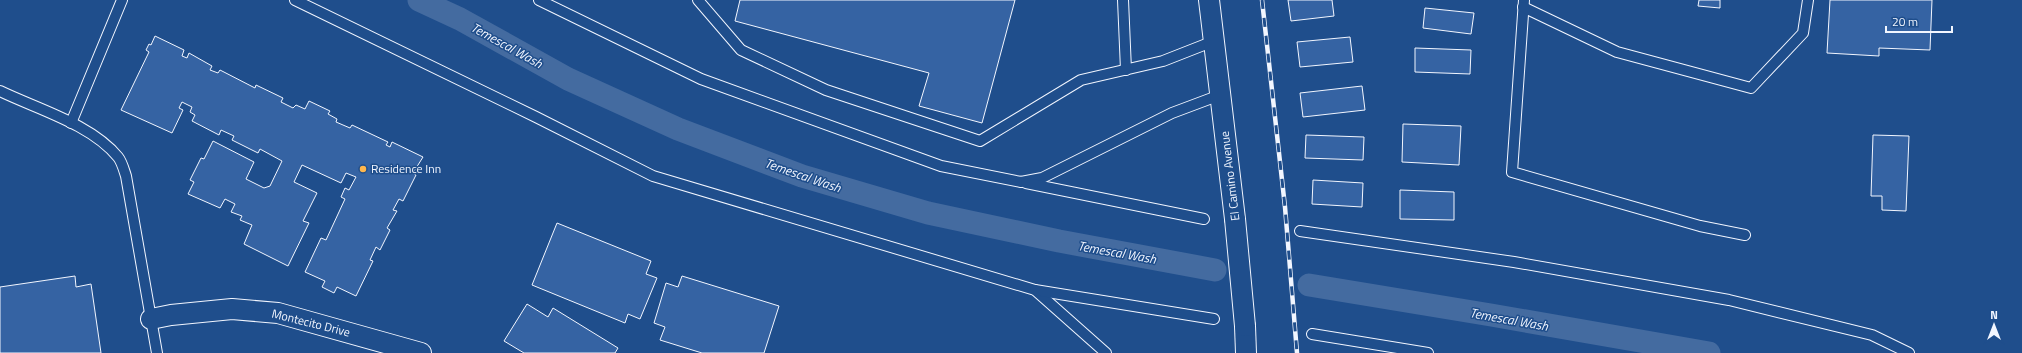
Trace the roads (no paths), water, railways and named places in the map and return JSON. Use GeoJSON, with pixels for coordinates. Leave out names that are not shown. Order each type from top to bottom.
{"type":"FeatureCollection","features":[{"type":"Feature","properties":{"kind":"street","name":"El Camino Avenue"},"geometry":{"type":"LineString","coordinates":[[1209,0],[1235,219],[1245,326],[1246,353]]}},
{"type":"Feature","properties":{"kind":"street","name":"Montecito Drive"},"geometry":{"type":"LineString","coordinates":[[151,319],[172,315],[232,309],[278,313],[413,352]]}},
{"type":"Feature","properties":{"kind":"lane"},"geometry":{"type":"LineString","coordinates":[[71,123],[122,0]]}},
{"type":"Feature","properties":{"kind":"lane"},"geometry":{"type":"LineString","coordinates":[[295,0],[653,176],[1035,290],[1214,319]]}},
{"type":"Feature","properties":{"kind":"lane"},"geometry":{"type":"LineString","coordinates":[[539,0],[701,79],[941,166],[1204,219]]}},
{"type":"Feature","properties":{"kind":"lane"},"geometry":{"type":"LineString","coordinates":[[698,0],[741,50],[826,90],[980,141],[1081,80],[1163,61],[1214,41]]}},
{"type":"Feature","properties":{"kind":"lane"},"geometry":{"type":"LineString","coordinates":[[1123,0],[1126,70]]}},
{"type":"Feature","properties":{"kind":"lane"},"geometry":{"type":"LineString","coordinates":[[1745,235],[1700,226],[1512,172],[1524,3],[1617,52],[1751,88],[1803,33],[1808,0]]}},
{"type":"Feature","properties":{"kind":"lane"},"geometry":{"type":"LineString","coordinates":[[0,91],[71,123],[102,142],[119,158],[126,176],[158,353]]}},
{"type":"Feature","properties":{"kind":"lane"},"geometry":{"type":"LineString","coordinates":[[1021,182],[1042,178],[1172,113],[1220,95]]}},
{"type":"Feature","properties":{"kind":"lane"},"geometry":{"type":"LineString","coordinates":[[1300,231],[1514,262],[1729,300],[1872,336],[1909,353]]}},
{"type":"Feature","properties":{"kind":"lane"},"geometry":{"type":"LineString","coordinates":[[1035,290],[1106,353]]}},
{"type":"Feature","properties":{"kind":"lane"},"geometry":{"type":"LineString","coordinates":[[1312,334],[1428,353]]}},
{"type":"Feature","properties":{"kind":"waterway","name":"Temescal Wash"},"geometry":{"type":"LineString","coordinates":[[419,0],[460,19],[568,79],[678,129],[802,176],[928,213],[1059,241],[1215,270]]}},
{"type":"Feature","properties":{"kind":"waterway","name":"Temescal Wash"},"geometry":{"type":"LineString","coordinates":[[1309,285],[1709,353]]}},
{"type":"Feature","properties":{"kind":"railway"},"geometry":{"type":"LineString","coordinates":[[1262,0],[1285,207],[1297,353]]}},
{"type":"Feature","properties":{"kind":"place","name":"Residence Inn"},"geometry":{"type":"Point","coordinates":[363,169]}}]}
